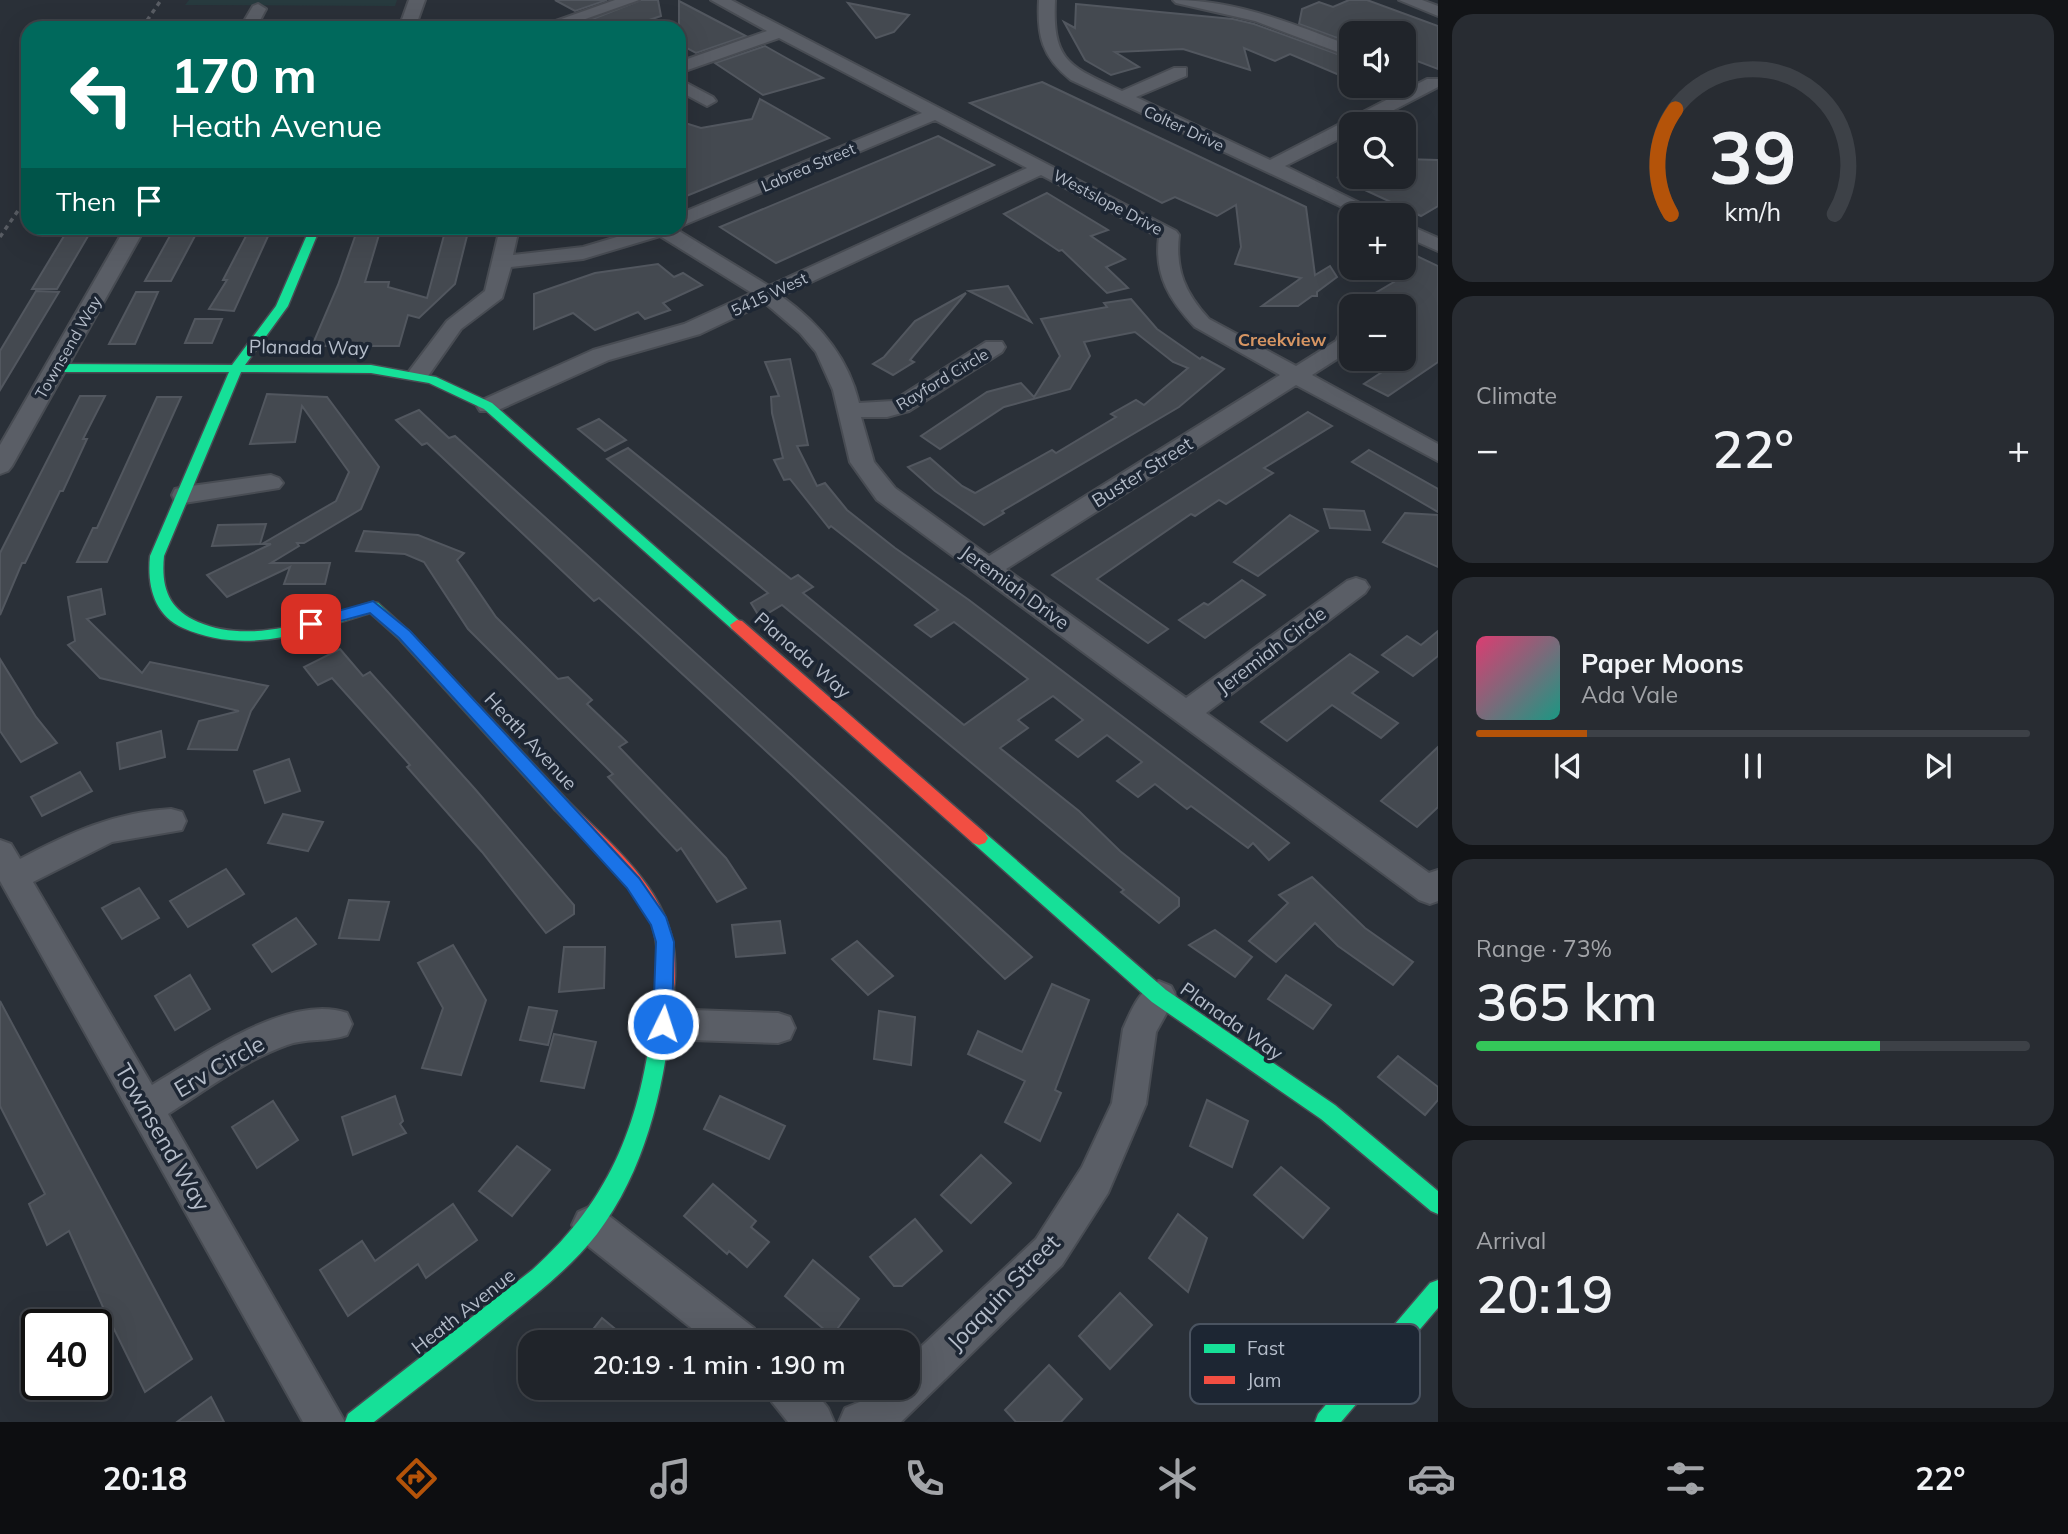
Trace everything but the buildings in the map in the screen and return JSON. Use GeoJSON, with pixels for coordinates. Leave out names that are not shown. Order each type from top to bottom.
{"type":"FeatureCollection","features":[{"type":"Feature","properties":{"kind":"street"},"geometry":{"type":"LineString","coordinates":[[410,21],[417,0]]}},
{"type":"Feature","properties":{"kind":"street"},"geometry":{"type":"LineString","coordinates":[[566,21],[631,0]]}},
{"type":"Feature","properties":{"kind":"street","name":"Westslope Drive"},"geometry":{"type":"LineString","coordinates":[[719,0],[1044,167],[1169,235],[1165,255],[1168,277],[1182,303],[1202,323],[1438,454]]}},
{"type":"Feature","properties":{"kind":"street","name":"Colter Drive"},"geometry":{"type":"LineString","coordinates":[[1046,0],[1045,37],[1053,56],[1077,76],[1348,203]]}},
{"type":"Feature","properties":{"kind":"street"},"geometry":{"type":"LineString","coordinates":[[1181,0],[1260,17],[1339,47]]}},
{"type":"Feature","properties":{"kind":"street"},"geometry":{"type":"LineString","coordinates":[[1410,0],[1438,11]]}},
{"type":"Feature","properties":{"kind":"street"},"geometry":{"type":"LineString","coordinates":[[252,21],[258,9]]}},
{"type":"Feature","properties":{"kind":"street"},"geometry":{"type":"LineString","coordinates":[[686,66],[781,32]]}},
{"type":"Feature","properties":{"kind":"street"},"geometry":{"type":"LineString","coordinates":[[1120,98],[1180,72]]}},
{"type":"Feature","properties":{"kind":"street"},"geometry":{"type":"LineString","coordinates":[[1416,77],[1436,84]]}},
{"type":"Feature","properties":{"kind":"street"},"geometry":{"type":"LineString","coordinates":[[1379,112],[1436,84]]}},
{"type":"Feature","properties":{"kind":"street"},"geometry":{"type":"LineString","coordinates":[[686,89],[707,101]]}},
{"type":"Feature","properties":{"kind":"street","name":"Labrea Street"},"geometry":{"type":"LineString","coordinates":[[686,218],[937,113]]}},
{"type":"Feature","properties":{"kind":"street"},"geometry":{"type":"LineString","coordinates":[[1270,167],[1339,132]]}},
{"type":"Feature","properties":{"kind":"street","name":"5415 West"},"geometry":{"type":"LineString","coordinates":[[488,406],[601,355],[673,336],[1044,167]]}},
{"type":"Feature","properties":{"kind":"street"},"geometry":{"type":"LineString","coordinates":[[1416,234],[1436,242]]}},
{"type":"Feature","properties":{"kind":"street","name":"Townsend Way"},"geometry":{"type":"LineString","coordinates":[[0,466],[131,235]]}},
{"type":"Feature","properties":{"kind":"street","name":"Heath Avenue"},"geometry":{"type":"LineString","coordinates":[[312,235],[282,306],[237,367],[157,556],[155,587],[162,606],[182,622],[211,634],[239,637],[270,635],[373,607],[404,635],[649,902],[660,922],[665,942],[663,1024],[638,1131],[614,1188],[591,1225],[520,1294],[356,1422]]}},
{"type":"Feature","properties":{"kind":"street"},"geometry":{"type":"LineString","coordinates":[[418,374],[454,325],[495,294],[507,235]]}},
{"type":"Feature","properties":{"kind":"street"},"geometry":{"type":"LineString","coordinates":[[501,261],[547,260],[598,252],[643,235]]}},
{"type":"Feature","properties":{"kind":"street","name":"Jeremiah Drive"},"geometry":{"type":"LineString","coordinates":[[673,235],[765,295],[813,334],[829,353],[839,374],[857,458],[886,494],[1430,891],[1438,883]]}},
{"type":"Feature","properties":{"kind":"street","name":"Rayford Circle"},"geometry":{"type":"LineString","coordinates":[[847,410],[887,410],[901,406],[994,347]]}},
{"type":"Feature","properties":{"kind":"street","name":"Buster Street"},"geometry":{"type":"LineString","coordinates":[[989,568],[1339,348]]}},
{"type":"Feature","properties":{"kind":"street","name":"Planada Way"},"geometry":{"type":"LineString","coordinates":[[56,368],[371,369],[418,374],[450,385],[488,406],[1159,996],[1328,1112],[1438,1204]]}},
{"type":"Feature","properties":{"kind":"street"},"geometry":{"type":"LineString","coordinates":[[184,495],[271,483]]}},
{"type":"Feature","properties":{"kind":"street","name":"Jeremiah Circle"},"geometry":{"type":"LineString","coordinates":[[1186,713],[1356,587]]}},
{"type":"Feature","properties":{"kind":"street"},"geometry":{"type":"LineString","coordinates":[[7,865],[103,830],[138,822],[170,821]]}},
{"type":"Feature","properties":{"kind":"street","name":"Townsend Way"},"geometry":{"type":"LineString","coordinates":[[7,865],[325,1422]]}},
{"type":"Feature","properties":{"kind":"street","name":"Joaquin Street"},"geometry":{"type":"LineString","coordinates":[[920,1376],[1049,1252],[1095,1180],[1129,1104],[1140,1029],[1159,996]]}},
{"type":"Feature","properties":{"kind":"street","name":"Erv Circle"},"geometry":{"type":"LineString","coordinates":[[146,1108],[244,1048],[287,1029],[335,1024]]}},
{"type":"Feature","properties":{"kind":"street"},"geometry":{"type":"LineString","coordinates":[[663,1024],[778,1028]]}},
{"type":"Feature","properties":{"kind":"street"},"geometry":{"type":"LineString","coordinates":[[591,1225],[725,1330]]}},
{"type":"Feature","properties":{"kind":"street"},"geometry":{"type":"LineString","coordinates":[[1410,1324],[1438,1291]]}},
{"type":"Feature","properties":{"kind":"street"},"geometry":{"type":"LineString","coordinates":[[796,1400],[814,1422]]}},
{"type":"Feature","properties":{"kind":"street","name":"Joaquin Street"},"geometry":{"type":"LineString","coordinates":[[859,1422],[880,1414],[895,1400]]}},
{"type":"Feature","properties":{"kind":"street"},"geometry":{"type":"LineString","coordinates":[[1326,1422],[1341,1404]]}},
{"type":"Feature","properties":{"kind":"green space"},"geometry":{"type":"Polygon","coordinates":[[[189,0],[397,0],[395,6],[185,5],[189,0]]]}},
{"type":"Feature","properties":{"kind":"railway"},"geometry":{"type":"LineString","coordinates":[[147,21],[161,0]]}},
{"type":"Feature","properties":{"kind":"railway"},"geometry":{"type":"LineString","coordinates":[[0,237],[21,206]]}},
{"type":"Feature","properties":{"kind":"traffic: fast"},"geometry":{"type":"LineString","coordinates":[[312,235],[282,306],[237,367],[157,556],[156,575],[162,601],[167,609],[182,621],[205,631],[229,636],[253,636],[302,628],[373,607],[404,635],[561,805]]}},
{"type":"Feature","properties":{"kind":"traffic: fast"},"geometry":{"type":"LineString","coordinates":[[56,368],[371,369],[432,380],[488,406],[737,625]]}},
{"type":"Feature","properties":{"kind":"traffic: fast"},"geometry":{"type":"LineString","coordinates":[[979,838],[1159,996],[1328,1112],[1438,1204]]}},
{"type":"Feature","properties":{"kind":"traffic: fast"},"geometry":{"type":"LineString","coordinates":[[356,1422],[540,1277],[567,1252],[591,1224],[623,1171],[645,1112],[658,1050],[665,989]]}},
{"type":"Feature","properties":{"kind":"traffic: fast"},"geometry":{"type":"LineString","coordinates":[[1410,1324],[1438,1291]]}},
{"type":"Feature","properties":{"kind":"traffic: fast"},"geometry":{"type":"LineString","coordinates":[[1326,1422],[1341,1404]]}},
{"type":"Feature","properties":{"kind":"traffic: jam"},"geometry":{"type":"LineString","coordinates":[[737,625],[979,838]]}},
{"type":"Feature","properties":{"kind":"traffic: jam"},"geometry":{"type":"LineString","coordinates":[[561,805],[631,879],[654,911],[664,940],[665,989]]}},
{"type":"Feature","properties":{"kind":"district","name":"Creekview"},"geometry":{"type":"Point","coordinates":[1282,339]}},
{"type":"Feature","properties":{"kind":"route"},"geometry":{"type":"LineString","coordinates":[[311,624],[373,607],[404,635],[633,883],[649,902],[660,922],[665,942],[663,1024]]}}]}
